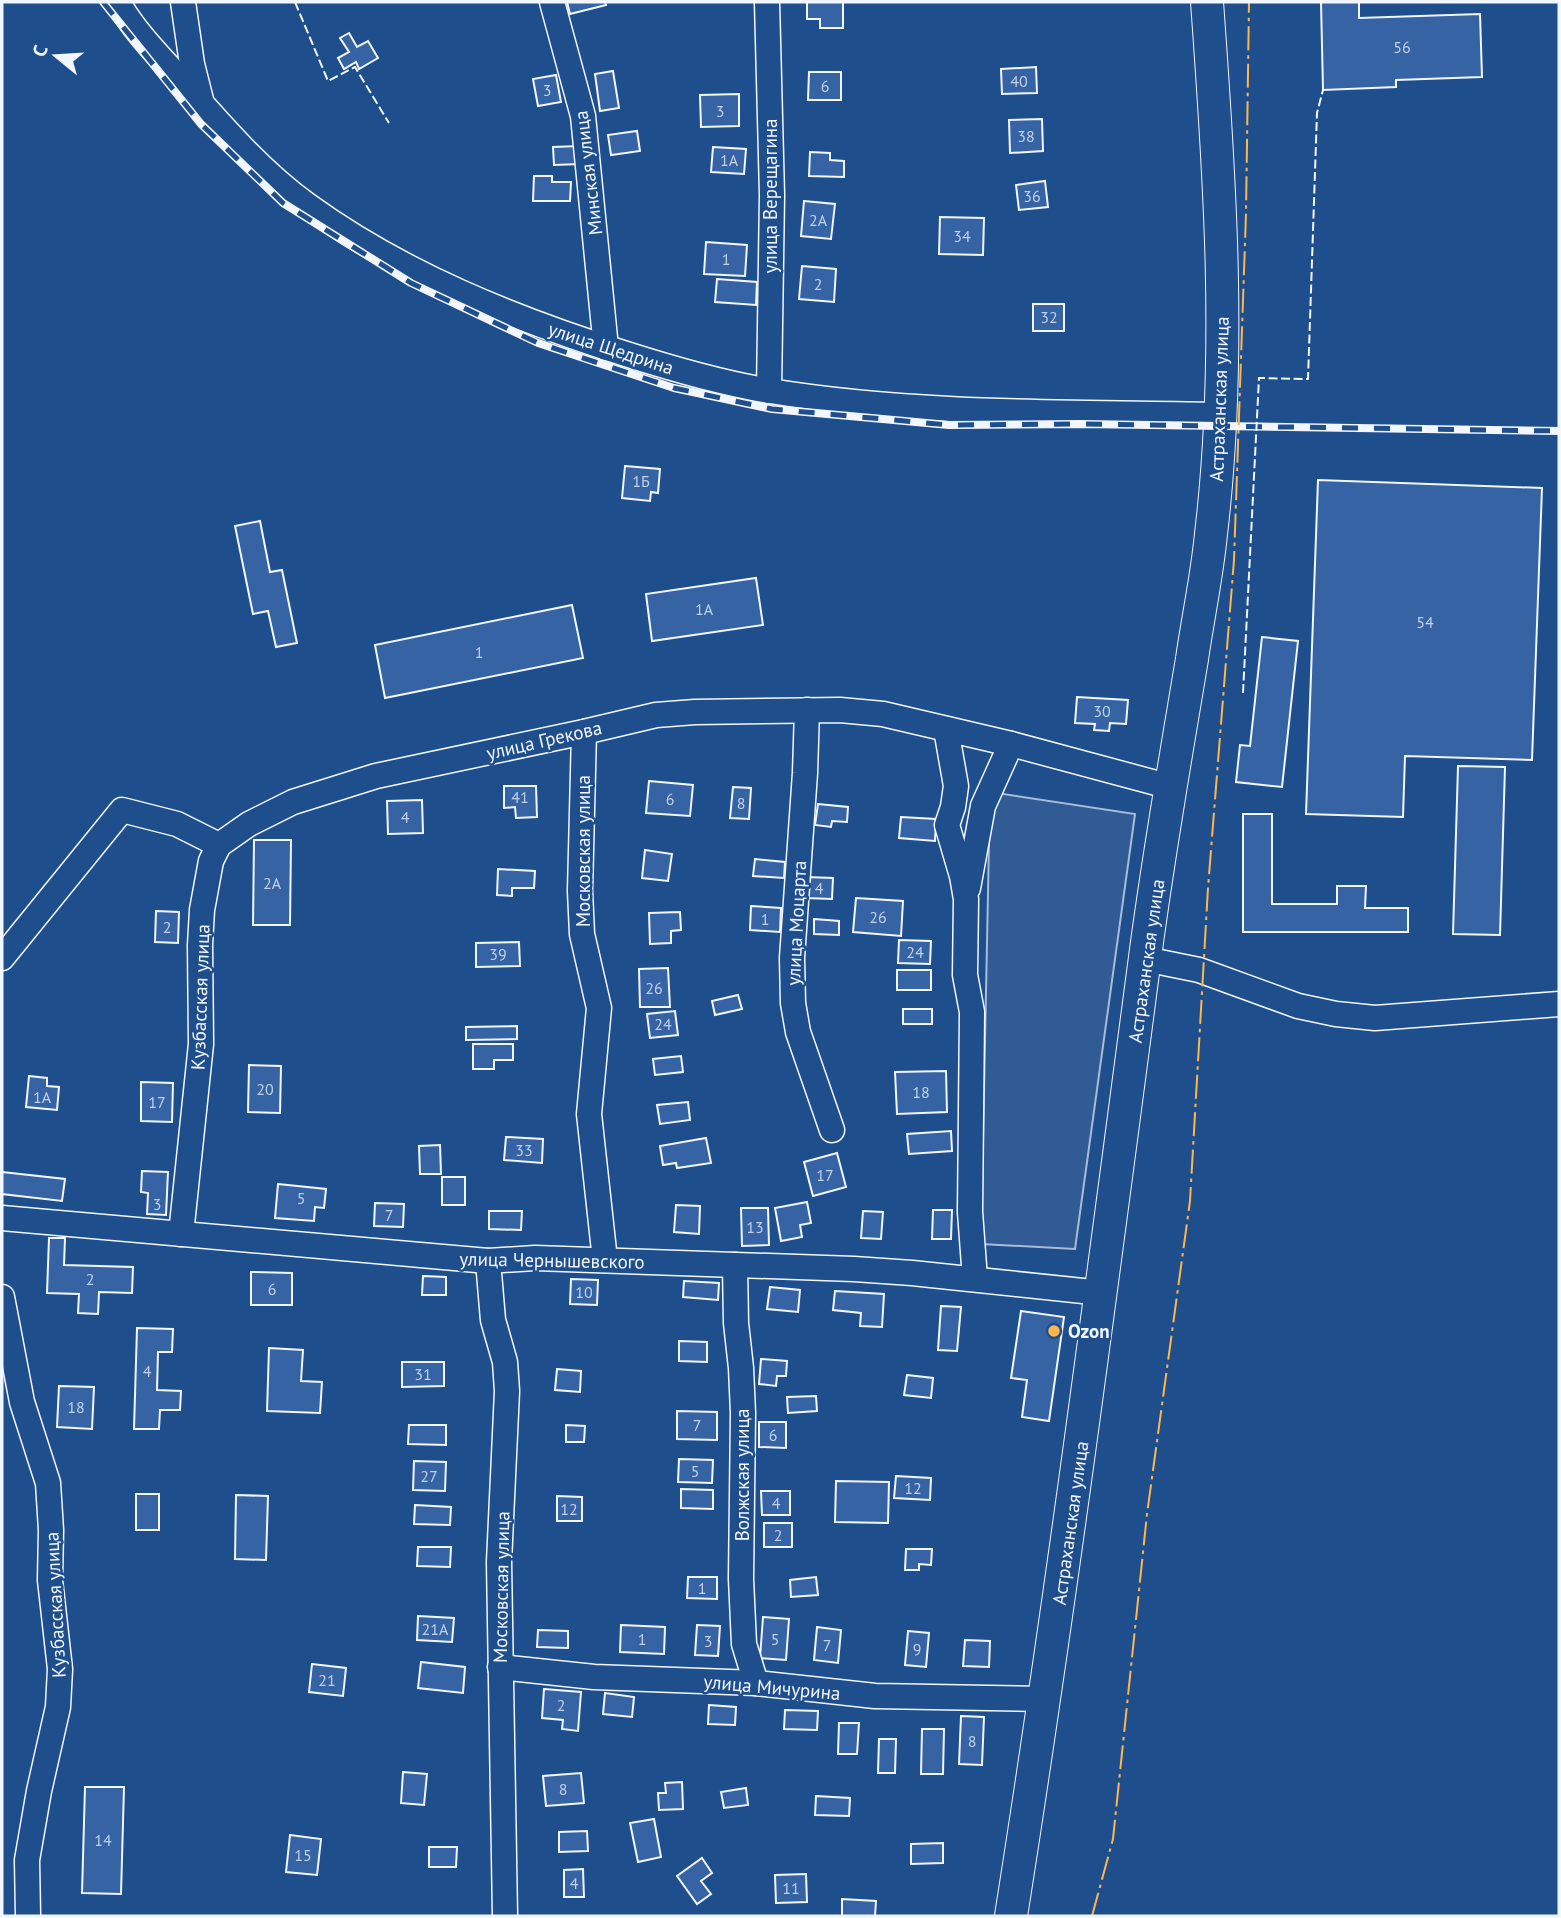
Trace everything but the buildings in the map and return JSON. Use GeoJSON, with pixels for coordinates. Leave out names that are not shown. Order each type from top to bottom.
{"type":"FeatureCollection","features":[{"type":"Feature","properties":{"kind":"main road","name":"Астраханская улица"},"geometry":{"type":"LineString","coordinates":[[1011,1916],[1045,1699],[1102,1293],[1145,959],[1211,537],[1221,415],[1223,294],[1220,174],[1208,2]]}},
{"type":"Feature","properties":{"kind":"street","name":"улица Щедрина"},"geometry":{"type":"LineString","coordinates":[[118,2],[202,105],[249,156],[306,204],[361,240],[412,268],[501,310],[556,332],[677,370],[769,391],[867,403],[969,409],[1221,415]]}},
{"type":"Feature","properties":{"kind":"street"},"geometry":{"type":"LineString","coordinates":[[183,2],[192,64],[202,105]]}},
{"type":"Feature","properties":{"kind":"street","name":"Минская улица"},"geometry":{"type":"LineString","coordinates":[[552,2],[583,116],[606,348]]}},
{"type":"Feature","properties":{"kind":"street","name":"улица Верещагина"},"geometry":{"type":"LineString","coordinates":[[767,2],[772,195],[769,391]]}},
{"type":"Feature","properties":{"kind":"street","name":"улица Моцарта"},"geometry":{"type":"LineString","coordinates":[[807,710],[792,958],[793,1003],[798,1032],[832,1130]]}},
{"type":"Feature","properties":{"kind":"street","name":"улица Грекова"},"geometry":{"type":"LineString","coordinates":[[219,845],[249,824],[293,802],[365,779],[656,715],[695,712],[840,710],[883,714],[1011,744],[1171,787]]}},
{"type":"Feature","properties":{"kind":"street"},"geometry":{"type":"LineString","coordinates":[[946,729],[956,786],[947,825],[962,876],[965,899],[965,975],[972,1012],[970,1212],[975,1279]]}},
{"type":"Feature","properties":{"kind":"street","name":"Московская улица"},"geometry":{"type":"LineString","coordinates":[[584,732],[580,891],[582,934],[599,1008],[589,1114],[604,1260]]}},
{"type":"Feature","properties":{"kind":"street"},"geometry":{"type":"LineString","coordinates":[[965,899],[983,806],[1011,744]]}},
{"type":"Feature","properties":{"kind":"street"},"geometry":{"type":"LineString","coordinates":[[2,958],[122,810],[177,824],[219,845]]}},
{"type":"Feature","properties":{"kind":"street","name":"Кузбасская улица"},"geometry":{"type":"LineString","coordinates":[[181,1234],[201,1044],[202,910],[211,861],[219,845]]}},
{"type":"Feature","properties":{"kind":"street"},"geometry":{"type":"LineString","coordinates":[[1145,959],[1199,970],[1298,1006],[1336,1014],[1375,1018],[1559,1004]]}},
{"type":"Feature","properties":{"kind":"street","name":"улица Чернышевского"},"geometry":{"type":"LineString","coordinates":[[2,1219],[488,1261],[535,1258],[854,1269],[1102,1293]]}},
{"type":"Feature","properties":{"kind":"street","name":"Московская улица"},"geometry":{"type":"LineString","coordinates":[[488,1261],[493,1320],[505,1362],[508,1391],[499,1562],[505,1916]]}},
{"type":"Feature","properties":{"kind":"street","name":"Волжская улица"},"geometry":{"type":"LineString","coordinates":[[735,1265],[736,1323],[743,1413],[741,1579],[744,1644],[756,1683]]}},
{"type":"Feature","properties":{"kind":"street","name":"Кузбасская улица"},"geometry":{"type":"LineString","coordinates":[[2,1297],[22,1402],[48,1483],[50,1580],[60,1669],[58,1707],[27,1860],[27,1916]]}},
{"type":"Feature","properties":{"kind":"street","name":"улица Мичурина"},"geometry":{"type":"LineString","coordinates":[[500,1667],[594,1677],[756,1683],[875,1696],[1045,1699]]}},
{"type":"Feature","properties":{"kind":"shaded area"},"geometry":{"type":"Polygon","coordinates":[[[990,792],[1135,814],[1075,1249],[981,1244],[990,792]]]}},
{"type":"Feature","properties":{"kind":"railway"},"geometry":{"type":"LineString","coordinates":[[103,2],[201,124],[283,203],[411,283],[538,343],[674,388],[772,409],[949,425],[1082,424],[1559,431]]}},
{"type":"Feature","properties":{"kind":"fence"},"geometry":{"type":"LineString","coordinates":[[295,2],[328,81],[355,67],[389,123]]}},
{"type":"Feature","properties":{"kind":"fence"},"geometry":{"type":"LineString","coordinates":[[1243,693],[1259,378],[1308,379],[1317,113],[1323,90]]}},
{"type":"Feature","properties":{"kind":"power"},"geometry":{"type":"LineString","coordinates":[[1092,1916],[1113,1839],[1147,1514],[1190,1201],[1208,888],[1234,560],[1246,214],[1249,2]]}},
{"type":"Feature","properties":{"kind":"place","name":"Ozon"},"geometry":{"type":"Point","coordinates":[1054,1331]}}]}
